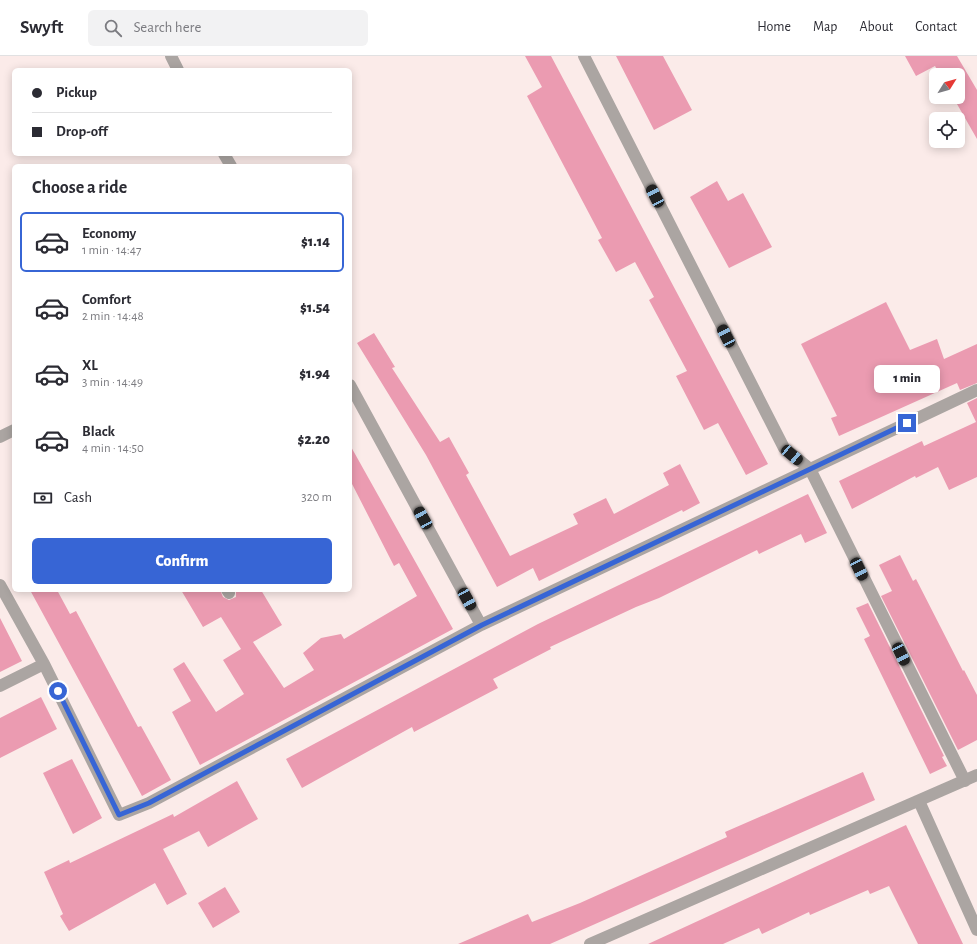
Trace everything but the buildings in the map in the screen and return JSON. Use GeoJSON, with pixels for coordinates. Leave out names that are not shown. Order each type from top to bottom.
{"type":"FeatureCollection","features":[{"type":"Feature","properties":{"kind":"street"},"geometry":{"type":"LineString","coordinates":[[171,56],[177,68]]}},
{"type":"Feature","properties":{"kind":"street"},"geometry":{"type":"LineString","coordinates":[[584,56],[784,448],[810,470],[965,781]]}},
{"type":"Feature","properties":{"kind":"street"},"geometry":{"type":"LineString","coordinates":[[352,388],[482,625]]}},
{"type":"Feature","properties":{"kind":"street"},"geometry":{"type":"LineString","coordinates":[[0,585],[44,664],[119,815],[149,803],[482,625],[977,390]]}},
{"type":"Feature","properties":{"kind":"street"},"geometry":{"type":"LineString","coordinates":[[0,437],[12,431]]}},
{"type":"Feature","properties":{"kind":"street"},"geometry":{"type":"LineString","coordinates":[[0,686],[44,664]]}},
{"type":"Feature","properties":{"kind":"street"},"geometry":{"type":"LineString","coordinates":[[590,944],[977,775]]}},
{"type":"Feature","properties":{"kind":"street"},"geometry":{"type":"LineString","coordinates":[[920,801],[977,930]]}},
{"type":"Feature","properties":{"kind":"route"},"geometry":{"type":"LineString","coordinates":[[58,691],[119,815],[149,803],[482,625],[907,423]]}}]}
